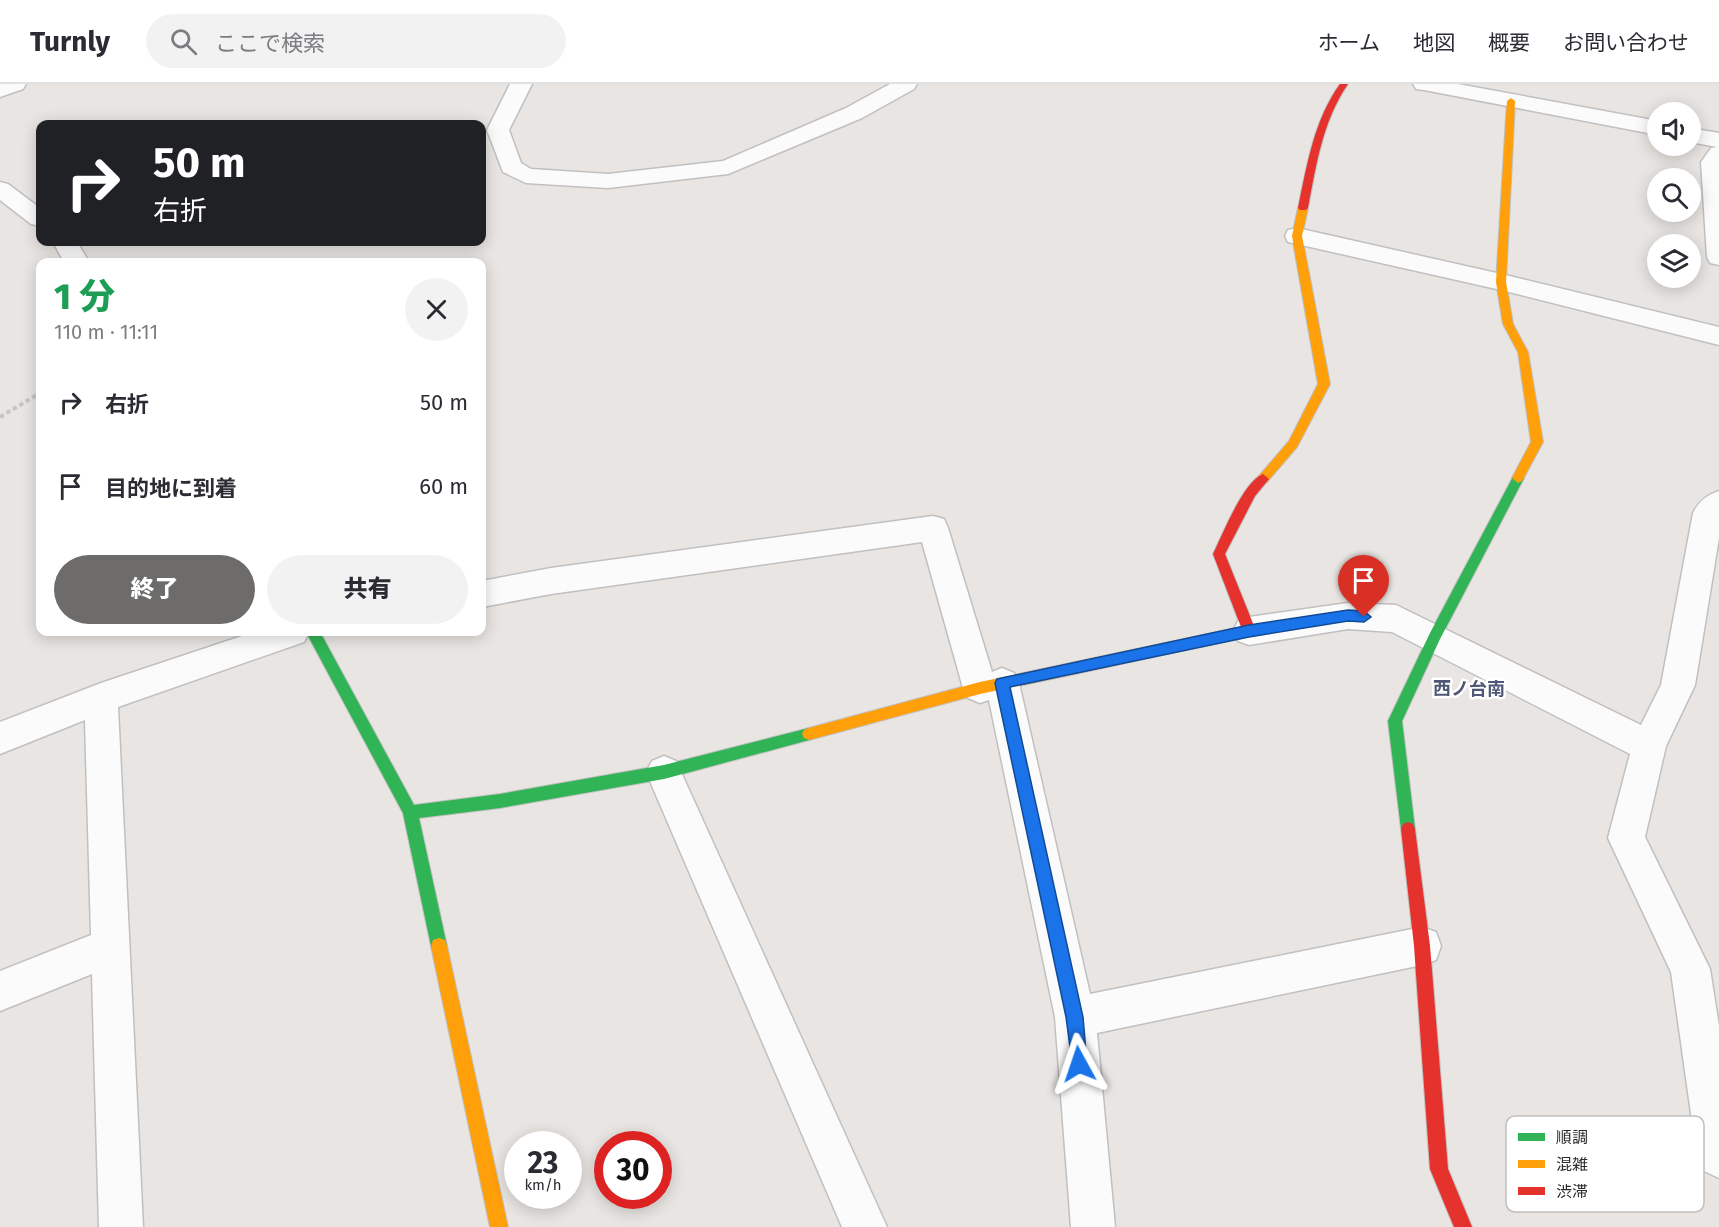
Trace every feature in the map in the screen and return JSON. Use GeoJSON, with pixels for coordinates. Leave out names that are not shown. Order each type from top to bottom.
{"type":"FeatureCollection","features":[{"type":"Feature","properties":{"kind":"street"},"geometry":{"type":"LineString","coordinates":[[0,91],[15,84]]}},
{"type":"Feature","properties":{"kind":"street"},"geometry":{"type":"LineString","coordinates":[[522,84],[490,131],[511,167],[526,176],[608,181],[728,167],[854,113],[906,84]]}},
{"type":"Feature","properties":{"kind":"street"},"geometry":{"type":"LineString","coordinates":[[1249,631],[1219,554],[1250,493],[1293,444],[1323,384],[1297,236],[1313,157],[1336,93],[1344,84]]}},
{"type":"Feature","properties":{"kind":"street"},"geometry":{"type":"LineString","coordinates":[[1424,84],[1647,126]]}},
{"type":"Feature","properties":{"kind":"street"},"geometry":{"type":"LineString","coordinates":[[1463,1227],[1439,1169],[1422,946],[1395,721],[1537,442],[1523,352],[1508,324],[1502,282],[1510,101]]}},
{"type":"Feature","properties":{"kind":"street"},"geometry":{"type":"LineString","coordinates":[[1701,137],[1719,140]]}},
{"type":"Feature","properties":{"kind":"street"},"geometry":{"type":"LineString","coordinates":[[1719,153],[1713,162],[1719,256]]}},
{"type":"Feature","properties":{"kind":"street"},"geometry":{"type":"LineString","coordinates":[[0,189],[36,216]]}},
{"type":"Feature","properties":{"kind":"street"},"geometry":{"type":"LineString","coordinates":[[1297,236],[1502,282],[1719,336]]}},
{"type":"Feature","properties":{"kind":"street"},"geometry":{"type":"LineString","coordinates":[[1719,503],[1708,513],[1678,685],[1649,746],[1626,838],[1690,969],[1719,1156]]}},
{"type":"Feature","properties":{"kind":"street"},"geometry":{"type":"LineString","coordinates":[[486,593],[551,581],[933,528],[991,685],[1075,1017],[1093,1227]]}},
{"type":"Feature","properties":{"kind":"street"},"geometry":{"type":"LineString","coordinates":[[410,812],[500,801],[664,772],[991,685],[1249,631],[1348,616],[1396,619],[1436,637],[1649,746]]}},
{"type":"Feature","properties":{"kind":"street"},"geometry":{"type":"LineString","coordinates":[[0,738],[101,698],[281,636]]}},
{"type":"Feature","properties":{"kind":"street"},"geometry":{"type":"LineString","coordinates":[[315,636],[410,812],[499,1227]]}},
{"type":"Feature","properties":{"kind":"street"},"geometry":{"type":"LineString","coordinates":[[101,698],[121,1227]]}},
{"type":"Feature","properties":{"kind":"street"},"geometry":{"type":"LineString","coordinates":[[664,772],[865,1227]]}},
{"type":"Feature","properties":{"kind":"street"},"geometry":{"type":"LineString","coordinates":[[1075,1017],[1422,946]]}},
{"type":"Feature","properties":{"kind":"street"},"geometry":{"type":"LineString","coordinates":[[0,991],[110,947]]}},
{"type":"Feature","properties":{"kind":"path"},"geometry":{"type":"LineString","coordinates":[[0,417],[36,395]]}},
{"type":"Feature","properties":{"kind":"traffic: fast"},"geometry":{"type":"LineString","coordinates":[[1408,829],[1395,721],[1435,637],[1518,478]]}},
{"type":"Feature","properties":{"kind":"traffic: fast"},"geometry":{"type":"LineString","coordinates":[[315,636],[410,812],[439,946]]}},
{"type":"Feature","properties":{"kind":"traffic: fast"},"geometry":{"type":"LineString","coordinates":[[410,812],[500,801],[664,772],[809,734]]}},
{"type":"Feature","properties":{"kind":"traffic: slow"},"geometry":{"type":"LineString","coordinates":[[1511,101],[1501,282],[1508,324],[1523,352],[1537,442],[1518,478]]}},
{"type":"Feature","properties":{"kind":"traffic: slow"},"geometry":{"type":"LineString","coordinates":[[1263,479],[1293,444],[1324,384],[1297,236],[1303,208]]}},
{"type":"Feature","properties":{"kind":"traffic: slow"},"geometry":{"type":"LineString","coordinates":[[809,734],[980,688],[1075,668]]}},
{"type":"Feature","properties":{"kind":"traffic: slow"},"geometry":{"type":"LineString","coordinates":[[439,946],[499,1227]]}},
{"type":"Feature","properties":{"kind":"traffic: jam"},"geometry":{"type":"LineString","coordinates":[[1303,208],[1323,125],[1336,95],[1344,84]]}},
{"type":"Feature","properties":{"kind":"traffic: jam"},"geometry":{"type":"LineString","coordinates":[[1075,668],[1249,631],[1219,554],[1250,493],[1263,479]]}},
{"type":"Feature","properties":{"kind":"traffic: jam"},"geometry":{"type":"LineString","coordinates":[[1408,829],[1422,946],[1439,1169],[1463,1227]]}},
{"type":"Feature","properties":{"kind":"district","name":"西ノ台南"},"geometry":{"type":"Point","coordinates":[1469,689]}},
{"type":"Feature","properties":{"kind":"route"},"geometry":{"type":"LineString","coordinates":[[1079,1064],[1075,1017],[1002,683],[1249,631],[1348,616],[1364,617]]}}]}
